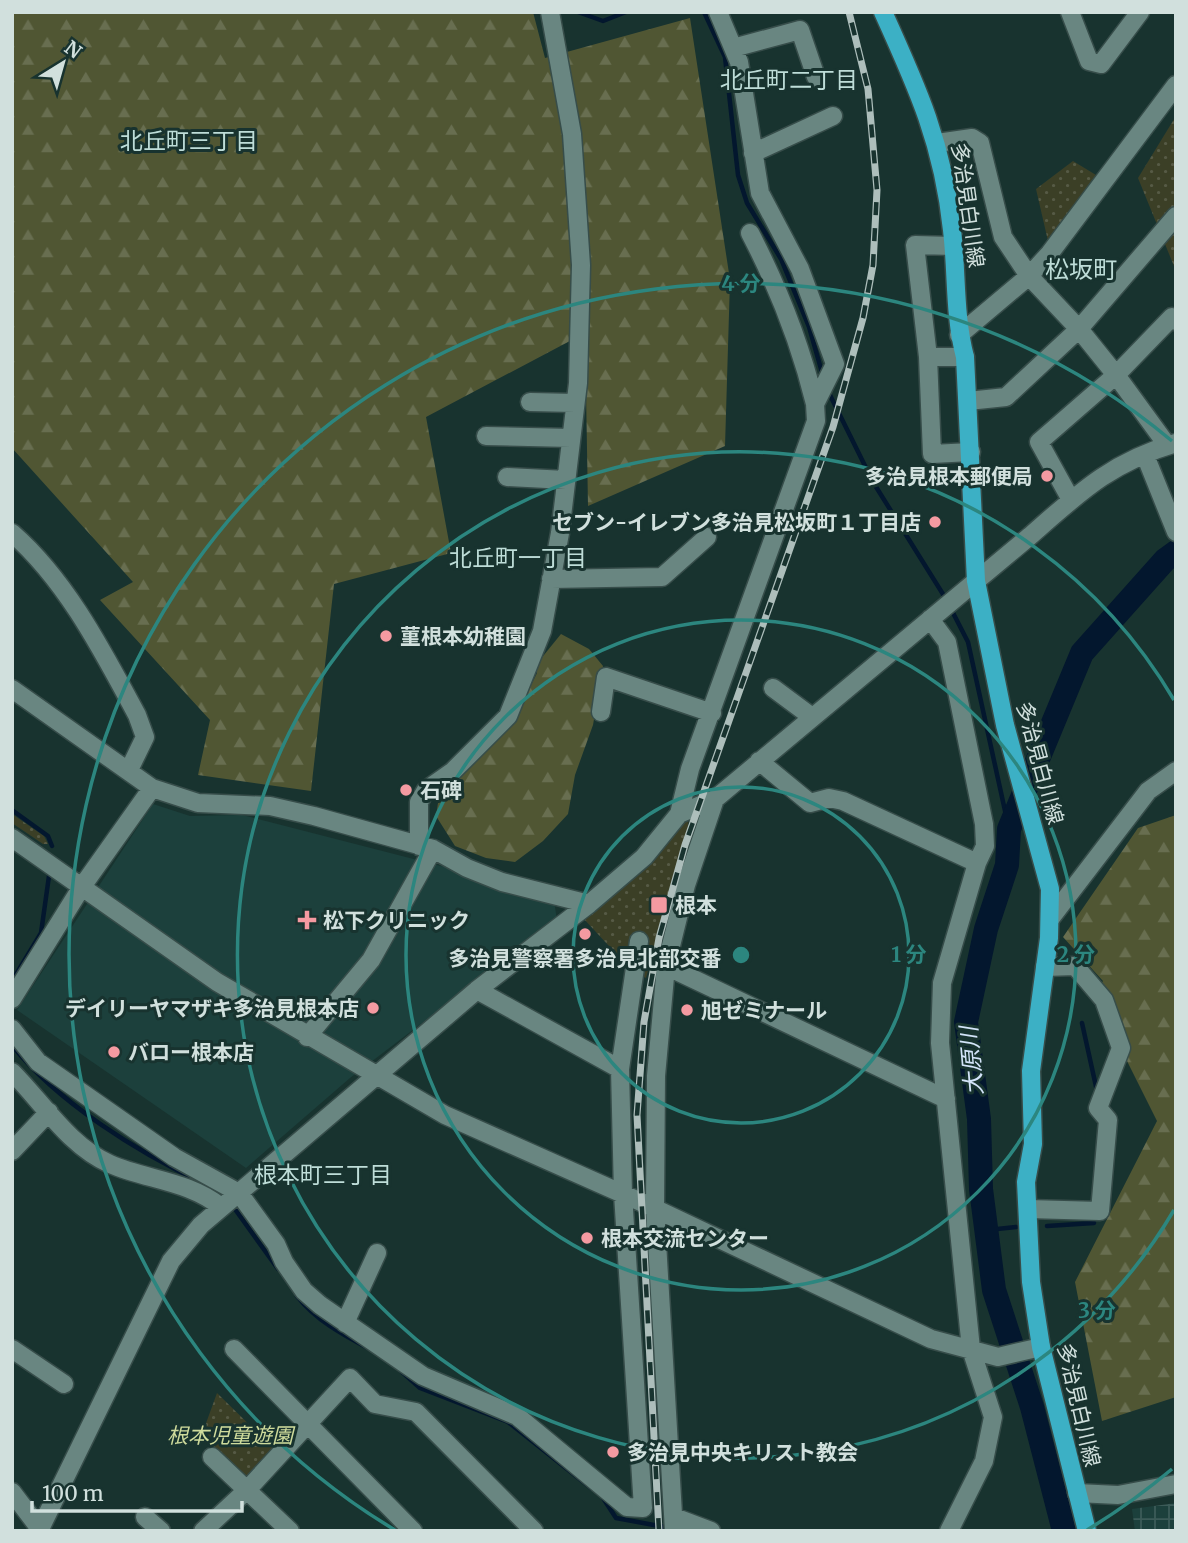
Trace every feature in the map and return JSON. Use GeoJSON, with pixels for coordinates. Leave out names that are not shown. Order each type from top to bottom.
{"type":"FeatureCollection","features":[{"type":"Feature","properties":{"kind":"main road","name":"多治見白川線"},"geometry":{"type":"LineString","coordinates":[[883,12],[925,105],[937,143],[954,246],[959,335],[965,357],[976,581],[1005,725],[1050,889],[1045,967],[1031,1071],[1033,1144],[1026,1182],[1034,1349],[1087,1531]]}},
{"type":"Feature","properties":{"kind":"street"},"geometry":{"type":"LineString","coordinates":[[307,1037],[371,960],[426,848],[419,802],[426,790],[453,771],[508,716],[542,631],[566,481],[575,403],[581,265],[572,134],[550,12]]}},
{"type":"Feature","properties":{"kind":"street"},"geometry":{"type":"LineString","coordinates":[[718,12],[739,62],[760,193],[800,269],[835,364],[815,404]]}},
{"type":"Feature","properties":{"kind":"street"},"geometry":{"type":"LineString","coordinates":[[1070,12],[1089,61],[1101,64],[1140,12]]}},
{"type":"Feature","properties":{"kind":"street"},"geometry":{"type":"LineString","coordinates":[[733,48],[800,30],[816,77]]}},
{"type":"Feature","properties":{"kind":"street"},"geometry":{"type":"LineString","coordinates":[[959,335],[1029,276],[1176,85]]}},
{"type":"Feature","properties":{"kind":"street"},"geometry":{"type":"LineString","coordinates":[[753,153],[833,116]]}},
{"type":"Feature","properties":{"kind":"street"},"geometry":{"type":"LineString","coordinates":[[679,814],[715,799],[1111,469],[1171,444],[1079,328],[1029,276],[1003,237],[980,143],[972,138],[937,143]]}},
{"type":"Feature","properties":{"kind":"street"},"geometry":{"type":"LineString","coordinates":[[968,401],[1006,397],[1079,328],[1176,216]]}},
{"type":"Feature","properties":{"kind":"street"},"geometry":{"type":"LineString","coordinates":[[12,1492],[40,1530],[171,1261],[221,1207],[477,990],[589,904],[644,857],[679,814],[690,769],[816,421],[815,404],[802,348],[782,295],[750,233]]}},
{"type":"Feature","properties":{"kind":"street"},"geometry":{"type":"LineString","coordinates":[[954,246],[915,246],[928,357],[932,454],[971,452]]}},
{"type":"Feature","properties":{"kind":"street"},"geometry":{"type":"LineString","coordinates":[[1071,500],[1039,442],[1116,375],[1172,317],[1176,321]]}},
{"type":"Feature","properties":{"kind":"street"},"geometry":{"type":"LineString","coordinates":[[928,357],[965,357]]}},
{"type":"Feature","properties":{"kind":"street"},"geometry":{"type":"LineString","coordinates":[[530,402],[575,403]]}},
{"type":"Feature","properties":{"kind":"street"},"geometry":{"type":"LineString","coordinates":[[486,436],[571,438]]}},
{"type":"Feature","properties":{"kind":"street"},"geometry":{"type":"LineString","coordinates":[[1145,455],[1176,532]]}},
{"type":"Feature","properties":{"kind":"street"},"geometry":{"type":"LineString","coordinates":[[508,477],[566,481]]}},
{"type":"Feature","properties":{"kind":"street"},"geometry":{"type":"LineString","coordinates":[[12,533],[34,554],[61,588],[137,715],[145,737],[130,770]]}},
{"type":"Feature","properties":{"kind":"street"},"geometry":{"type":"LineString","coordinates":[[551,579],[662,577],[707,537]]}},
{"type":"Feature","properties":{"kind":"street"},"geometry":{"type":"LineString","coordinates":[[933,616],[947,642],[984,824],[985,846],[977,863],[942,982],[940,1043],[971,1349],[993,1417],[984,1461],[949,1531]]}},
{"type":"Feature","properties":{"kind":"street"},"geometry":{"type":"LineString","coordinates":[[601,712],[606,677],[712,713]]}},
{"type":"Feature","properties":{"kind":"street"},"geometry":{"type":"LineString","coordinates":[[12,688],[152,788],[198,803],[270,806],[426,848],[502,882],[589,904]]}},
{"type":"Feature","properties":{"kind":"street"},"geometry":{"type":"LineString","coordinates":[[773,688],[812,717]]}},
{"type":"Feature","properties":{"kind":"street"},"geometry":{"type":"LineString","coordinates":[[759,761],[810,803],[829,798],[842,801],[977,863]]}},
{"type":"Feature","properties":{"kind":"street"},"geometry":{"type":"LineString","coordinates":[[1050,919],[1148,791],[1176,771]]}},
{"type":"Feature","properties":{"kind":"street"},"geometry":{"type":"LineString","coordinates":[[12,999],[81,888],[152,788]]}},
{"type":"Feature","properties":{"kind":"street"},"geometry":{"type":"LineString","coordinates":[[710,1531],[674,1524],[655,1208],[656,1076],[666,966],[686,885],[715,799]]}},
{"type":"Feature","properties":{"kind":"street"},"geometry":{"type":"LineString","coordinates":[[12,838],[217,982],[307,1037],[445,1115],[655,1208],[931,1339],[998,1357],[1034,1349]]}},
{"type":"Feature","properties":{"kind":"street"},"geometry":{"type":"LineString","coordinates":[[12,1029],[38,1062],[174,1157],[239,1193],[276,1244],[284,1262],[304,1290],[345,1323],[423,1376],[517,1416],[627,1507],[643,1508],[623,1194],[620,1069],[639,941]]}},
{"type":"Feature","properties":{"kind":"street"},"geometry":{"type":"LineString","coordinates":[[666,966],[946,1100]]}},
{"type":"Feature","properties":{"kind":"street"},"geometry":{"type":"LineString","coordinates":[[1028,1209],[1100,1211],[1108,1120],[1098,1108],[1121,1048],[1104,1000],[1075,966],[1045,967]]}},
{"type":"Feature","properties":{"kind":"street"},"geometry":{"type":"LineString","coordinates":[[477,990],[620,1069]]}},
{"type":"Feature","properties":{"kind":"street"},"geometry":{"type":"LineString","coordinates":[[12,1072],[83,1149],[111,1164],[160,1178],[211,1198],[221,1207]]}},
{"type":"Feature","properties":{"kind":"street"},"geometry":{"type":"LineString","coordinates":[[12,1151],[48,1112]]}},
{"type":"Feature","properties":{"kind":"street"},"geometry":{"type":"LineString","coordinates":[[345,1323],[377,1253]]}},
{"type":"Feature","properties":{"kind":"street"},"geometry":{"type":"LineString","coordinates":[[12,1349],[64,1384]]}},
{"type":"Feature","properties":{"kind":"street"},"geometry":{"type":"LineString","coordinates":[[234,1349],[413,1531]]}},
{"type":"Feature","properties":{"kind":"street"},"geometry":{"type":"LineString","coordinates":[[203,1531],[310,1425],[314,1414],[350,1378],[375,1404],[416,1412],[525,1527]]}},
{"type":"Feature","properties":{"kind":"street"},"geometry":{"type":"LineString","coordinates":[[212,1457],[290,1531]]}},
{"type":"Feature","properties":{"kind":"street"},"geometry":{"type":"LineString","coordinates":[[1077,1493],[1118,1496],[1176,1484]]}},
{"type":"Feature","properties":{"kind":"street"},"geometry":{"type":"LineString","coordinates":[[145,1517],[161,1531]]}},
{"type":"Feature","properties":{"kind":"shaded area"},"geometry":{"type":"Polygon","coordinates":[[[153,804],[190,816],[242,815],[468,873],[554,901],[557,920],[350,1078],[246,1168],[17,1010],[153,804]]]}},
{"type":"Feature","properties":{"kind":"shaded area"},"geometry":{"type":"Polygon","coordinates":[[[1176,1503],[1176,1531],[1135,1531],[1132,1509],[1176,1503]]]}},
{"type":"Feature","properties":{"kind":"green space"},"geometry":{"type":"Polygon","coordinates":[[[12,12],[533,12],[545,58],[690,18],[730,280],[725,446],[588,506],[585,333],[426,417],[451,553],[334,584],[311,791],[198,775],[210,720],[100,600],[133,582],[12,448],[12,12]]]}},
{"type":"Feature","properties":{"kind":"green space"},"geometry":{"type":"Polygon","coordinates":[[[1176,116],[1176,271],[1138,178],[1176,116]]]}},
{"type":"Feature","properties":{"kind":"green space"},"geometry":{"type":"Polygon","coordinates":[[[1073,161],[1096,175],[1048,241],[1036,189],[1073,161]]]}},
{"type":"Feature","properties":{"kind":"green space"},"geometry":{"type":"Polygon","coordinates":[[[561,634],[589,649],[603,666],[593,725],[575,775],[568,814],[543,841],[515,862],[486,858],[455,846],[436,816],[440,790],[515,717],[537,673],[535,666],[561,634]]]}},
{"type":"Feature","properties":{"kind":"green space"},"geometry":{"type":"Polygon","coordinates":[[[12,814],[44,836],[48,844],[43,844],[12,823],[12,814]]]}},
{"type":"Feature","properties":{"kind":"green space"},"geometry":{"type":"Polygon","coordinates":[[[1176,815],[1176,1397],[1102,1421],[1075,1282],[1157,1121],[1094,995],[1103,981],[1063,937],[1138,828],[1176,815]]]}},
{"type":"Feature","properties":{"kind":"green space"},"geometry":{"type":"Polygon","coordinates":[[[689,818],[646,978],[632,971],[583,918],[689,818]]]}},
{"type":"Feature","properties":{"kind":"green space","name":"根本児童遊園"},"geometry":{"type":"Polygon","coordinates":[[[217,1393],[276,1451],[248,1481],[201,1437],[217,1393]]]}},
{"type":"Feature","properties":{"kind":"waterway"},"geometry":{"type":"LineString","coordinates":[[578,12],[603,21],[626,12]]}},
{"type":"Feature","properties":{"kind":"waterway"},"geometry":{"type":"LineString","coordinates":[[704,12],[725,57],[738,175],[747,203],[781,259],[809,327],[823,376]]}},
{"type":"Feature","properties":{"kind":"waterway"},"geometry":{"type":"LineString","coordinates":[[828,391],[873,482],[946,599]]}},
{"type":"Feature","properties":{"kind":"waterway","name":"大原川"},"geometry":{"type":"LineString","coordinates":[[1064,1531],[1032,1407],[994,1290],[981,1189],[979,1119],[966,1022],[986,929],[1007,865],[1009,829],[1082,653],[1165,560],[1176,552]]}},
{"type":"Feature","properties":{"kind":"waterway"},"geometry":{"type":"LineString","coordinates":[[950,607],[968,642],[1009,829]]}},
{"type":"Feature","properties":{"kind":"waterway"},"geometry":{"type":"LineString","coordinates":[[12,810],[48,836],[52,846]]}},
{"type":"Feature","properties":{"kind":"waterway"},"geometry":{"type":"LineString","coordinates":[[12,981],[41,933],[49,876]]}},
{"type":"Feature","properties":{"kind":"waterway"},"geometry":{"type":"LineString","coordinates":[[1082,1023],[1097,1091]]}},
{"type":"Feature","properties":{"kind":"waterway"},"geometry":{"type":"LineString","coordinates":[[12,1045],[75,1106],[152,1157],[203,1183]]}},
{"type":"Feature","properties":{"kind":"waterway"},"geometry":{"type":"LineString","coordinates":[[232,1205],[278,1269]]}},
{"type":"Feature","properties":{"kind":"waterway"},"geometry":{"type":"LineString","coordinates":[[1047,1226],[1094,1223]]}},
{"type":"Feature","properties":{"kind":"waterway"},"geometry":{"type":"LineString","coordinates":[[988,1230],[1016,1227]]}},
{"type":"Feature","properties":{"kind":"waterway"},"geometry":{"type":"LineString","coordinates":[[297,1296],[321,1319],[368,1348]]}},
{"type":"Feature","properties":{"kind":"waterway"},"geometry":{"type":"LineString","coordinates":[[401,1371],[420,1388],[508,1422],[591,1488]]}},
{"type":"Feature","properties":{"kind":"waterway"},"geometry":{"type":"LineString","coordinates":[[603,1498],[616,1518],[670,1528]]}},
{"type":"Feature","properties":{"kind":"railway"},"geometry":{"type":"LineString","coordinates":[[659,1531],[637,1115],[644,1022],[659,938],[685,845],[833,427],[863,318],[873,265],[877,190],[868,89],[849,12]]}},
{"type":"Feature","properties":{"kind":"place","name":"多治見根本郵便局"},"geometry":{"type":"Point","coordinates":[1047,476]}},
{"type":"Feature","properties":{"kind":"place","name":"セブン-イレブン多治見松坂町１丁目店"},"geometry":{"type":"Point","coordinates":[935,522]}},
{"type":"Feature","properties":{"kind":"place","name":"菫根本幼稚園"},"geometry":{"type":"Point","coordinates":[386,636]}},
{"type":"Feature","properties":{"kind":"place","name":"石碑"},"geometry":{"type":"Point","coordinates":[406,790]}},
{"type":"Feature","properties":{"kind":"place","name":"根本"},"geometry":{"type":"Point","coordinates":[659,905]}},
{"type":"Feature","properties":{"kind":"place","name":"松下クリニック"},"geometry":{"type":"Point","coordinates":[307,920]}},
{"type":"Feature","properties":{"kind":"place","name":"多治見警察署多治見北部交番"},"geometry":{"type":"Point","coordinates":[585,934]}},
{"type":"Feature","properties":{"kind":"place","name":"デイリーヤマザキ多治見根本店"},"geometry":{"type":"Point","coordinates":[373,1008]}},
{"type":"Feature","properties":{"kind":"place","name":"旭ゼミナール"},"geometry":{"type":"Point","coordinates":[687,1010]}},
{"type":"Feature","properties":{"kind":"place","name":"バロー根本店"},"geometry":{"type":"Point","coordinates":[114,1052]}},
{"type":"Feature","properties":{"kind":"place","name":"根本交流センター"},"geometry":{"type":"Point","coordinates":[587,1238]}},
{"type":"Feature","properties":{"kind":"place","name":"多治見中央キリスト教会"},"geometry":{"type":"Point","coordinates":[613,1452]}},
{"type":"Feature","properties":{"kind":"district","name":"北丘町二丁目"},"geometry":{"type":"Point","coordinates":[789,79]}},
{"type":"Feature","properties":{"kind":"district","name":"北丘町三丁目"},"geometry":{"type":"Point","coordinates":[189,140]}},
{"type":"Feature","properties":{"kind":"district","name":"松坂町"},"geometry":{"type":"Point","coordinates":[1081,269]}},
{"type":"Feature","properties":{"kind":"district","name":"北丘町一丁目"},"geometry":{"type":"Point","coordinates":[518,557]}},
{"type":"Feature","properties":{"kind":"district","name":"根本町三丁目"},"geometry":{"type":"Point","coordinates":[323,1174]}}]}
